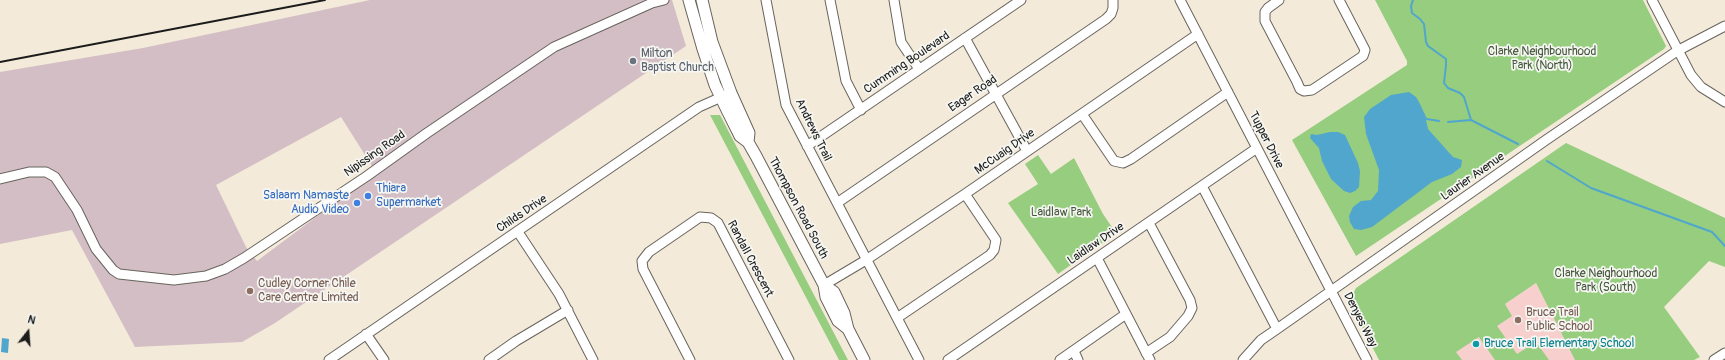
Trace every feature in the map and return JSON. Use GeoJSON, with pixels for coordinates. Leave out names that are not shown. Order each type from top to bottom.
{"type":"FeatureCollection","features":[{"type":"Feature","properties":{"kind":"main road","name":"Thompson Road South"},"geometry":{"type":"LineString","coordinates":[[689,0],[703,49],[726,95]]}},
{"type":"Feature","properties":{"kind":"main road","name":"Thompson Road South"},"geometry":{"type":"LineString","coordinates":[[702,0],[726,95],[740,136],[748,142],[824,286],[834,292],[844,313],[848,329],[864,360]]}},
{"type":"Feature","properties":{"kind":"street","name":"Nipissing Road"},"geometry":{"type":"LineString","coordinates":[[0,179],[29,172],[46,172],[55,177],[77,210],[96,249],[113,270],[119,274],[174,280],[206,276],[225,269],[244,258],[367,176],[427,133],[554,47],[652,3],[664,0]]}},
{"type":"Feature","properties":{"kind":"street","name":"Andrews Trail"},"geometry":{"type":"LineString","coordinates":[[766,0],[786,105],[919,360]]}},
{"type":"Feature","properties":{"kind":"street"},"geometry":{"type":"LineString","coordinates":[[830,0],[846,80],[861,110]]}},
{"type":"Feature","properties":{"kind":"street"},"geometry":{"type":"LineString","coordinates":[[894,0],[901,42],[919,68]]}},
{"type":"Feature","properties":{"kind":"street","name":"Cumming Boulevard"},"geometry":{"type":"LineString","coordinates":[[807,146],[861,110],[919,68],[1021,0]]}},
{"type":"Feature","properties":{"kind":"street","name":"Eager Road"},"geometry":{"type":"LineString","coordinates":[[837,203],[1106,19],[1111,14],[1113,0]]}},
{"type":"Feature","properties":{"kind":"street","name":"Tupper Drive"},"geometry":{"type":"LineString","coordinates":[[1180,0],[1331,291]]}},
{"type":"Feature","properties":{"kind":"street"},"geometry":{"type":"LineString","coordinates":[[1279,0],[1265,12],[1265,21],[1296,82],[1300,89],[1304,91],[1312,90],[1363,56],[1365,50],[1339,0]]}},
{"type":"Feature","properties":{"kind":"street"},"geometry":{"type":"LineString","coordinates":[[1652,0],[1677,51],[1696,82],[1725,102]]}},
{"type":"Feature","properties":{"kind":"street","name":"Laurier Avenue"},"geometry":{"type":"LineString","coordinates":[[1243,360],[1261,340],[1276,329],[1546,140],[1677,51],[1725,26]]}},
{"type":"Feature","properties":{"kind":"street","name":"McCuaig Drive"},"geometry":{"type":"LineString","coordinates":[[824,286],[965,194],[1198,34]]}},
{"type":"Feature","properties":{"kind":"street"},"geometry":{"type":"LineString","coordinates":[[965,38],[1027,151]]}},
{"type":"Feature","properties":{"kind":"street"},"geometry":{"type":"LineString","coordinates":[[1082,114],[1114,161],[1123,162],[1131,159],[1228,92]]}},
{"type":"Feature","properties":{"kind":"street","name":"Childs Drive"},"geometry":{"type":"LineString","coordinates":[[329,360],[699,107],[726,95]]}},
{"type":"Feature","properties":{"kind":"street","name":"Laidlaw Drive"},"geometry":{"type":"LineString","coordinates":[[948,360],[1257,148]]}},
{"type":"Feature","properties":{"kind":"street"},"geometry":{"type":"LineString","coordinates":[[1202,186],[1276,329]]}},
{"type":"Feature","properties":{"kind":"street"},"geometry":{"type":"LineString","coordinates":[[897,318],[990,255],[994,250],[996,240],[965,194]]}},
{"type":"Feature","properties":{"kind":"street","name":"Randall Crescent"},"geometry":{"type":"LineString","coordinates":[[690,360],[643,269],[642,261],[649,252],[700,217],[711,218],[718,223],[789,360]]}},
{"type":"Feature","properties":{"kind":"street"},"geometry":{"type":"LineString","coordinates":[[1097,258],[1148,356],[1170,337],[1188,316],[1192,308],[1190,300],[1149,222]]}},
{"type":"Feature","properties":{"kind":"street"},"geometry":{"type":"LineString","coordinates":[[518,232],[549,277],[568,310],[593,360]]}},
{"type":"Feature","properties":{"kind":"street","name":"Denyes Way"},"geometry":{"type":"LineString","coordinates":[[1331,291],[1366,360]]}},
{"type":"Feature","properties":{"kind":"street"},"geometry":{"type":"LineString","coordinates":[[489,360],[516,341],[568,310]]}},
{"type":"Feature","properties":{"kind":"street"},"geometry":{"type":"LineString","coordinates":[[1060,360],[1126,314]]}},
{"type":"Feature","properties":{"kind":"street"},"geometry":{"type":"LineString","coordinates":[[366,334],[384,360]]}},
{"type":"Feature","properties":{"kind":"street"},"geometry":{"type":"LineString","coordinates":[[1074,351],[1078,360]]}},
{"type":"Feature","properties":{"kind":"street"},"geometry":{"type":"LineString","coordinates":[[1714,360],[1725,353]]}},
{"type":"Feature","properties":{"kind":"shaded area"},"geometry":{"type":"Polygon","coordinates":[[[370,0],[672,0],[686,46],[275,323],[242,342],[135,347],[72,230],[0,244],[0,72],[143,48],[370,0]],[[341,117],[216,185],[246,247],[257,261],[336,202],[377,174],[341,117]]]}},
{"type":"Feature","properties":{"kind":"shaded area","name":"Bruce Trail Public School"},"geometry":{"type":"Polygon","coordinates":[[[1536,283],[1575,360],[1429,360],[1459,335],[1536,283]]]}},
{"type":"Feature","properties":{"kind":"green space","name":"Clarke Neighbourhood Park (North)"},"geometry":{"type":"Polygon","coordinates":[[[1375,0],[1643,0],[1666,46],[1664,49],[1356,256],[1292,140],[1407,65],[1407,61],[1375,0]]]}},
{"type":"Feature","properties":{"kind":"green space"},"geometry":{"type":"Polygon","coordinates":[[[710,115],[720,115],[848,360],[839,360],[710,115]]]}},
{"type":"Feature","properties":{"kind":"green space","name":"Clarke Neighourhood Park (South)"},"geometry":{"type":"Polygon","coordinates":[[[1566,143],[1725,218],[1725,267],[1709,261],[1664,307],[1700,357],[1694,360],[1575,360],[1536,283],[1505,304],[1512,316],[1497,326],[1517,354],[1536,342],[1549,360],[1495,360],[1479,337],[1456,352],[1462,360],[1379,360],[1349,302],[1356,288],[1566,143]]]}},
{"type":"Feature","properties":{"kind":"green space","name":"Laidlaw Park"},"geometry":{"type":"Polygon","coordinates":[[[1038,155],[1051,174],[1074,158],[1103,214],[1116,233],[1058,274],[1008,203],[1038,184],[1025,164],[1038,155]]]}},
{"type":"Feature","properties":{"kind":"water"},"geometry":{"type":"Polygon","coordinates":[[[1409,92],[1416,97],[1420,104],[1427,119],[1428,129],[1453,157],[1462,160],[1461,167],[1452,174],[1432,182],[1372,227],[1361,230],[1354,229],[1350,222],[1349,216],[1353,207],[1361,201],[1371,200],[1378,191],[1379,170],[1366,134],[1364,117],[1370,109],[1391,95],[1409,92]]]}},
{"type":"Feature","properties":{"kind":"water"},"geometry":{"type":"Polygon","coordinates":[[[1338,132],[1345,135],[1358,163],[1360,171],[1359,187],[1350,193],[1344,191],[1331,179],[1322,161],[1319,148],[1310,138],[1311,134],[1317,135],[1338,132]]]}},
{"type":"Feature","properties":{"kind":"water"},"geometry":{"type":"Polygon","coordinates":[[[2,338],[9,339],[8,353],[1,352],[2,338]]]}},
{"type":"Feature","properties":{"kind":"waterway"},"geometry":{"type":"LineString","coordinates":[[1413,0],[1411,6],[1412,13],[1424,24],[1426,42],[1428,46],[1446,59],[1444,83],[1448,88],[1460,93],[1464,97],[1471,120]]}},
{"type":"Feature","properties":{"kind":"waterway"},"geometry":{"type":"LineString","coordinates":[[1427,119],[1439,121]]}},
{"type":"Feature","properties":{"kind":"waterway"},"geometry":{"type":"LineString","coordinates":[[1448,122],[1471,120],[1518,144]]}},
{"type":"Feature","properties":{"kind":"waterway"},"geometry":{"type":"LineString","coordinates":[[1547,161],[1591,188],[1712,232],[1725,246]]}},
{"type":"Feature","properties":{"kind":"railway"},"geometry":{"type":"LineString","coordinates":[[0,62],[325,0]]}},
{"type":"Feature","properties":{"kind":"place","name":"Milton Baptist Church"},"geometry":{"type":"Point","coordinates":[633,61]}},
{"type":"Feature","properties":{"kind":"place","name":"Thiara Supermarket"},"geometry":{"type":"Point","coordinates":[368,196]}},
{"type":"Feature","properties":{"kind":"place","name":"Salaam Namaste Audio Video"},"geometry":{"type":"Point","coordinates":[357,203]}},
{"type":"Feature","properties":{"kind":"place","name":"Cudley Corner Chile Care Centre Limited"},"geometry":{"type":"Point","coordinates":[250,291]}},
{"type":"Feature","properties":{"kind":"place","name":"Bruce Trail Public School"},"geometry":{"type":"Point","coordinates":[1518,320]}},
{"type":"Feature","properties":{"kind":"place","name":"Bruce Trail Elementary School"},"geometry":{"type":"Point","coordinates":[1476,344]}}]}
